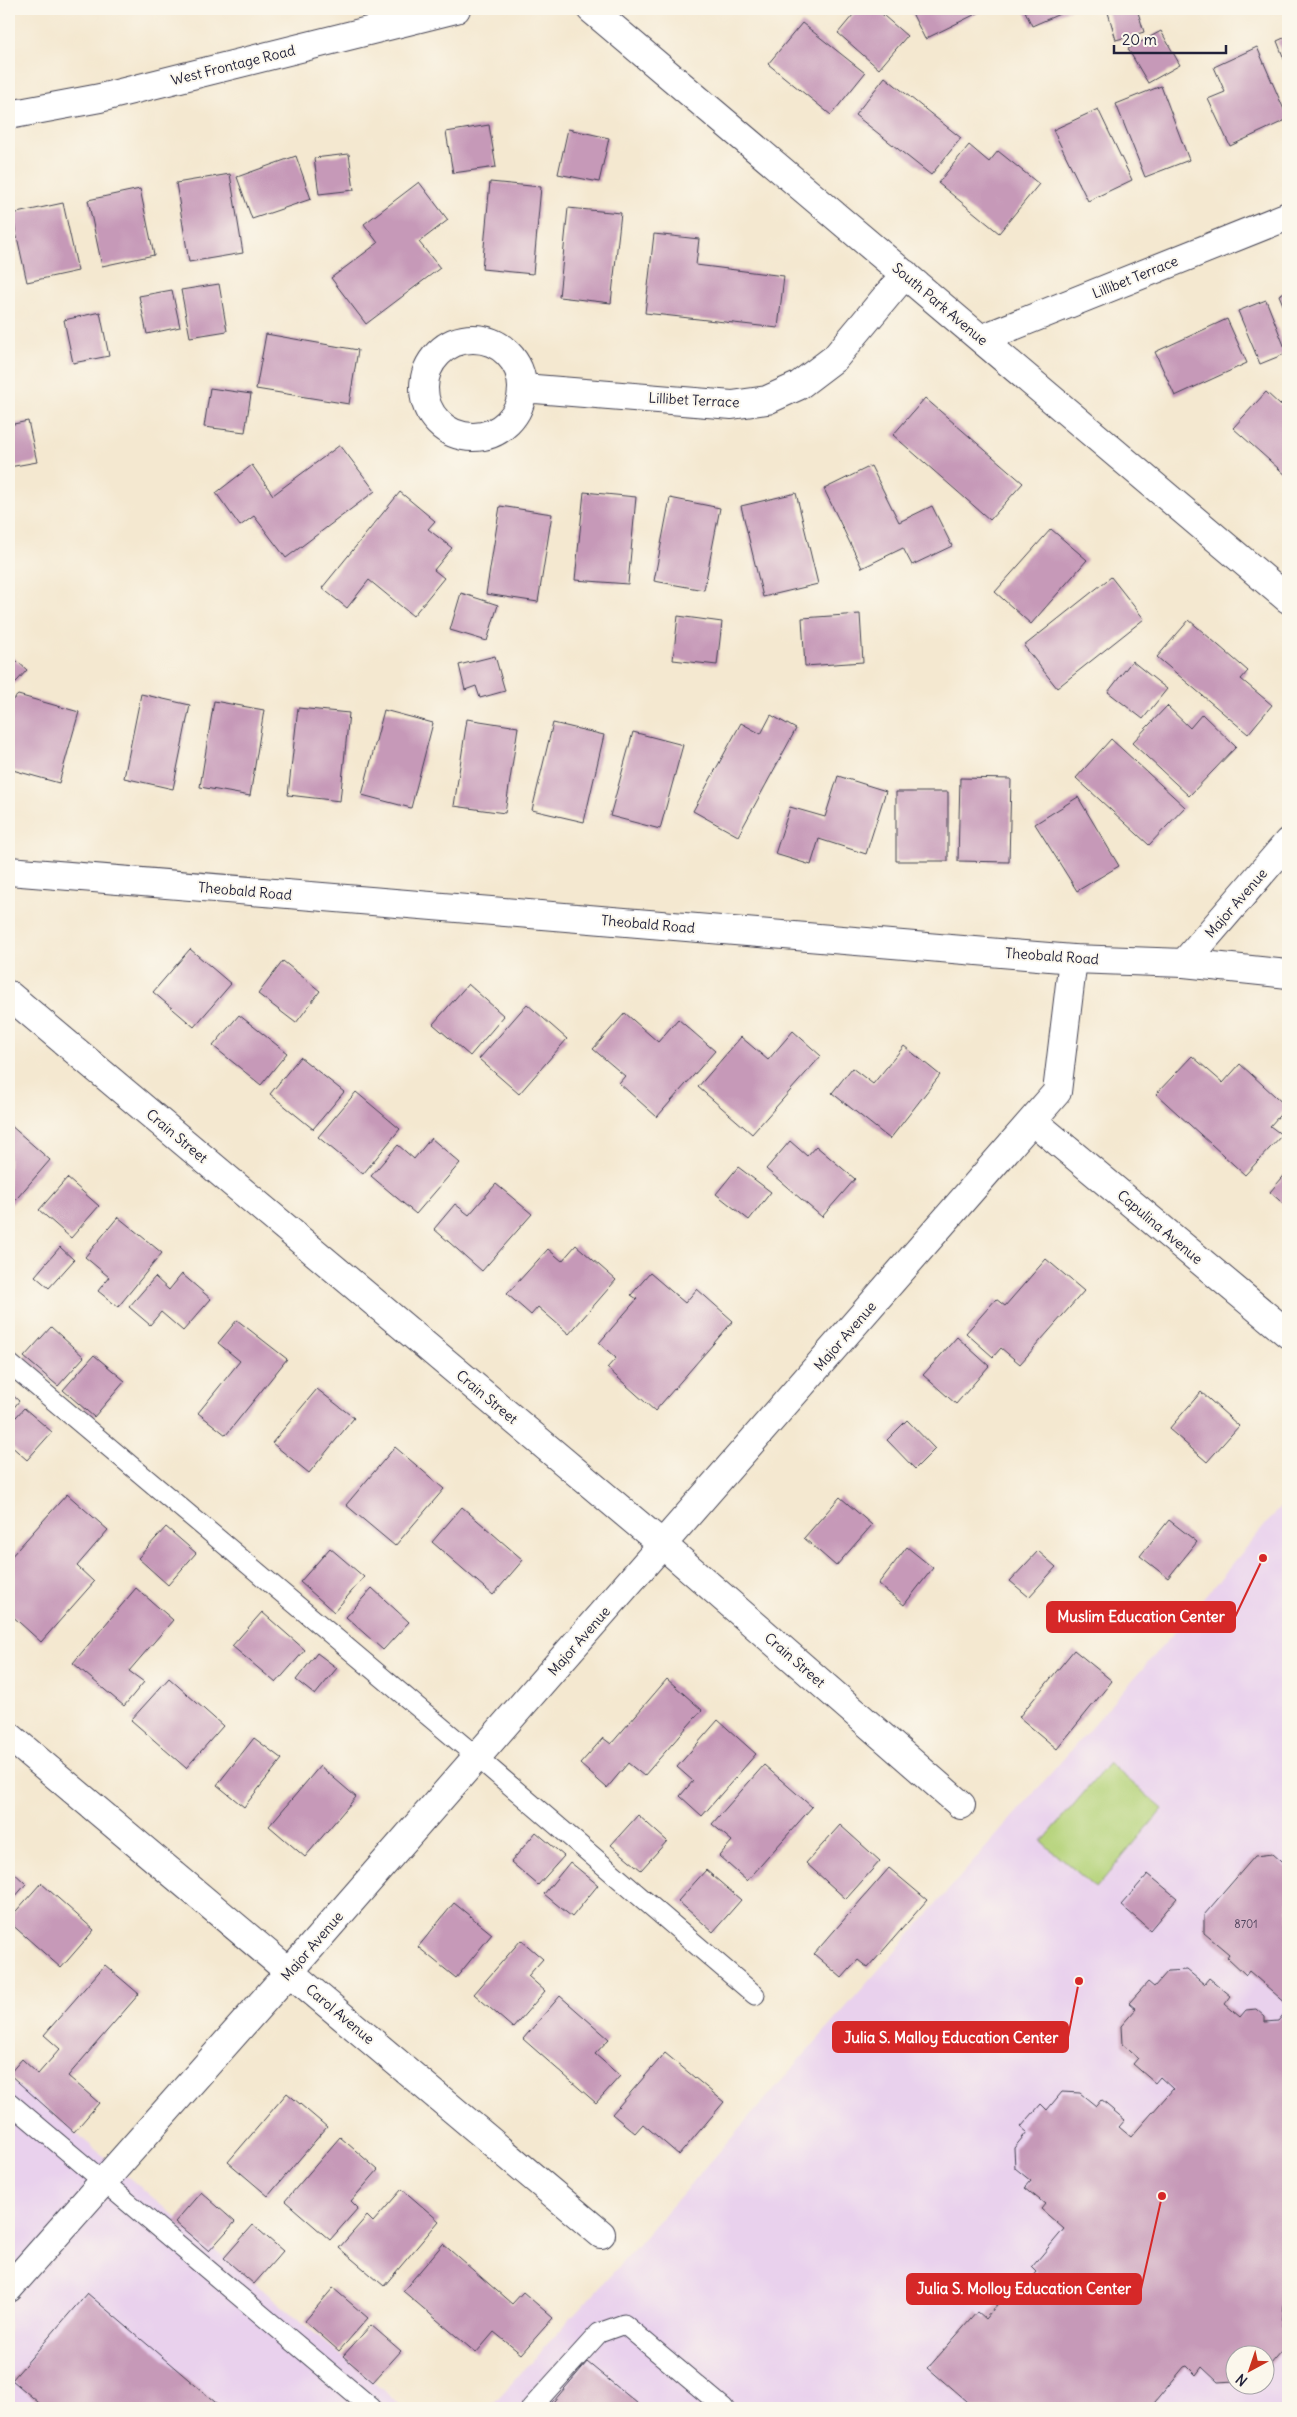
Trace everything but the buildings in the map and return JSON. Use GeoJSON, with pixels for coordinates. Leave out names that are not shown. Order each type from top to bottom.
{"type":"FeatureCollection","features":[{"type":"Feature","properties":{"kind":"street","name":"West Frontage Road"},"geometry":{"type":"LineString","coordinates":[[9,115],[100,98],[456,9]]}},
{"type":"Feature","properties":{"kind":"street","name":"South Park Avenue"},"geometry":{"type":"LineString","coordinates":[[591,9],[1288,599]]}},
{"type":"Feature","properties":{"kind":"street","name":"Lillibet Terrace"},"geometry":{"type":"LineString","coordinates":[[981,339],[1288,216]]}},
{"type":"Feature","properties":{"kind":"street","name":"Lillibet Terrace"},"geometry":{"type":"LineString","coordinates":[[523,388],[732,405],[767,400],[798,386],[834,358],[905,274]]}},
{"type":"Feature","properties":{"kind":"street","name":"Major Avenue"},"geometry":{"type":"LineString","coordinates":[[1184,964],[1288,842]]}},
{"type":"Feature","properties":{"kind":"street","name":"Theobald Road"},"geometry":{"type":"LineString","coordinates":[[9,871],[1073,959],[1184,964],[1288,974]]}},
{"type":"Feature","properties":{"kind":"street","name":"Major Avenue"},"geometry":{"type":"LineString","coordinates":[[9,2288],[290,1971],[1057,1092],[1073,959]]}},
{"type":"Feature","properties":{"kind":"street","name":"Crain Street"},"geometry":{"type":"LineString","coordinates":[[9,996],[663,1545],[961,1805]]}},
{"type":"Feature","properties":{"kind":"street","name":"Capulina Avenue"},"geometry":{"type":"LineString","coordinates":[[1032,1121],[1288,1334]]}},
{"type":"Feature","properties":{"kind":"street","name":"Carol Avenue"},"geometry":{"type":"LineString","coordinates":[[9,1736],[601,2234]]}},
{"type":"Feature","properties":{"kind":"lane"},"geometry":{"type":"LineString","coordinates":[[9,1363],[477,1757],[755,1995]]}},
{"type":"Feature","properties":{"kind":"lane"},"geometry":{"type":"LineString","coordinates":[[12,2113],[103,2182],[372,2408]]}},
{"type":"Feature","properties":{"kind":"lane"},"geometry":{"type":"LineString","coordinates":[[531,2408],[599,2334],[624,2324],[724,2408]]}},
{"type":"Feature","properties":{"kind":"shaded area"},"geometry":{"type":"Polygon","coordinates":[[[1288,1498],[1288,2408],[489,2408],[628,2256],[1186,1619],[1288,1498]]]}},
{"type":"Feature","properties":{"kind":"shaded area"},"geometry":{"type":"Polygon","coordinates":[[[9,2077],[404,2408],[11,2408],[9,2406],[9,2077]]]}},
{"type":"Feature","properties":{"kind":"green space"},"geometry":{"type":"Polygon","coordinates":[[[1109,1763],[1163,1809],[1096,1888],[1042,1842],[1109,1763]]]}},
{"type":"Feature","properties":{"kind":"place","name":"Muslim Education Center"},"geometry":{"type":"Point","coordinates":[1263,1558]}},
{"type":"Feature","properties":{"kind":"place","name":"Julia S. Malloy Education Center"},"geometry":{"type":"Point","coordinates":[1079,1981]}},
{"type":"Feature","properties":{"kind":"place","name":"Julia S. Molloy Education Center"},"geometry":{"type":"Point","coordinates":[1162,2196]}}]}
